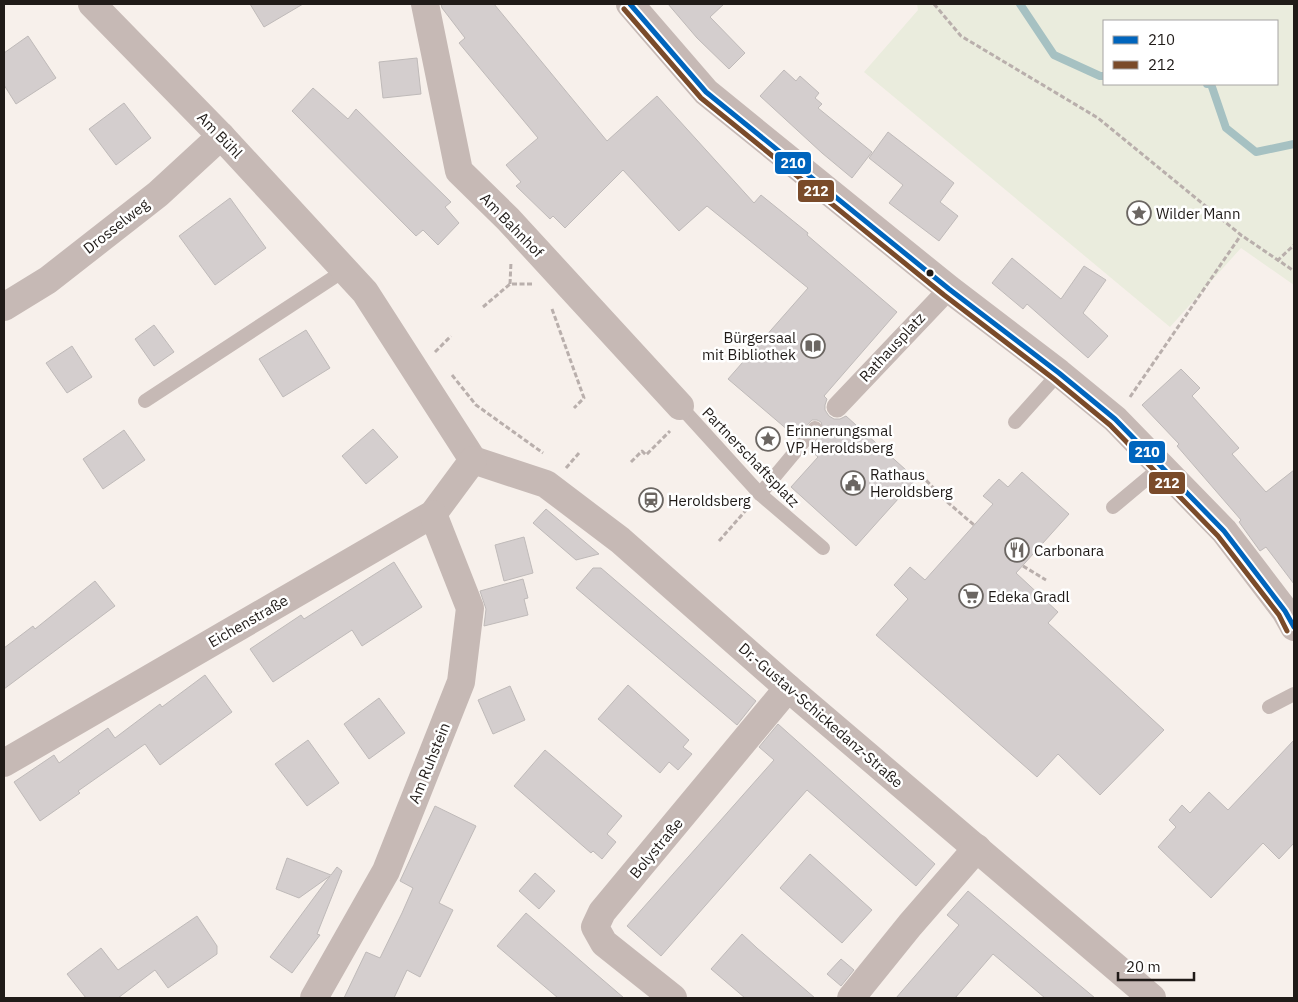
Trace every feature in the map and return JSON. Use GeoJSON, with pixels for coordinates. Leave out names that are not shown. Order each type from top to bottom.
{"type":"FeatureCollection","features":[{"type":"Feature","properties":{"kind":"street","name":"Am Bühl"},"geometry":{"type":"LineString","coordinates":[[92,4],[221,136],[365,292],[473,460]]}},
{"type":"Feature","properties":{"kind":"street","name":"Am Bahnhof"},"geometry":{"type":"LineString","coordinates":[[426,4],[459,171],[508,219],[683,410]]}},
{"type":"Feature","properties":{"kind":"street"},"geometry":{"type":"LineString","coordinates":[[630,4],[706,92],[949,289],[1059,373],[1115,419],[1224,531],[1285,611],[1294,627]]}},
{"type":"Feature","properties":{"kind":"street","name":"Drosselweg"},"geometry":{"type":"LineString","coordinates":[[4,307],[48,280],[150,200],[221,136]]}},
{"type":"Feature","properties":{"kind":"street","name":"Rathausplatz"},"geometry":{"type":"LineString","coordinates":[[837,407],[949,289]]}},
{"type":"Feature","properties":{"kind":"street","name":"Eichenstraße"},"geometry":{"type":"LineString","coordinates":[[4,763],[432,514],[473,460]]}},
{"type":"Feature","properties":{"kind":"street","name":"Dr.-Gustav-Schickedanz-Straße"},"geometry":{"type":"LineString","coordinates":[[473,460],[546,484],[620,540],[788,688],[1152,998]]}},
{"type":"Feature","properties":{"kind":"street","name":"Am Ruhstein"},"geometry":{"type":"LineString","coordinates":[[314,998],[386,871],[461,682],[470,608],[432,514]]}},
{"type":"Feature","properties":{"kind":"street","name":"Bolystraße"},"geometry":{"type":"LineString","coordinates":[[671,998],[604,943],[595,927],[602,912],[788,688]]}},
{"type":"Feature","properties":{"kind":"street"},"geometry":{"type":"LineString","coordinates":[[851,998],[910,925],[977,848]]}},
{"type":"Feature","properties":{"kind":"lane"},"geometry":{"type":"LineString","coordinates":[[145,401],[345,270]]}},
{"type":"Feature","properties":{"kind":"lane"},"geometry":{"type":"LineString","coordinates":[[1015,422],[1059,373]]}},
{"type":"Feature","properties":{"kind":"lane","name":"Partnerschaftsplatz"},"geometry":{"type":"LineString","coordinates":[[683,410],[760,494],[823,548]]}},
{"type":"Feature","properties":{"kind":"lane"},"geometry":{"type":"LineString","coordinates":[[760,494],[815,428]]}},
{"type":"Feature","properties":{"kind":"lane"},"geometry":{"type":"LineString","coordinates":[[1113,508],[1162,466]]}},
{"type":"Feature","properties":{"kind":"lane"},"geometry":{"type":"LineString","coordinates":[[1269,708],[1294,694]]}},
{"type":"Feature","properties":{"kind":"path"},"geometry":{"type":"LineString","coordinates":[[934,4],[961,36],[1098,118],[1241,235],[1294,271]]}},
{"type":"Feature","properties":{"kind":"path"},"geometry":{"type":"LineString","coordinates":[[1115,419],[1241,235]]}},
{"type":"Feature","properties":{"kind":"path"},"geometry":{"type":"LineString","coordinates":[[1277,261],[1294,245]]}},
{"type":"Feature","properties":{"kind":"path"},"geometry":{"type":"LineString","coordinates":[[510,284],[511,257]]}},
{"type":"Feature","properties":{"kind":"path"},"geometry":{"type":"LineString","coordinates":[[483,307],[510,284],[532,284]]}},
{"type":"Feature","properties":{"kind":"path"},"geometry":{"type":"LineString","coordinates":[[551,306],[584,398],[574,408]]}},
{"type":"Feature","properties":{"kind":"path"},"geometry":{"type":"LineString","coordinates":[[441,360],[435,352],[451,336]]}},
{"type":"Feature","properties":{"kind":"path"},"geometry":{"type":"LineString","coordinates":[[447,367],[476,405],[549,458]]}},
{"type":"Feature","properties":{"kind":"path"},"geometry":{"type":"LineString","coordinates":[[631,462],[642,451],[646,455],[683,410]]}},
{"type":"Feature","properties":{"kind":"path"},"geometry":{"type":"LineString","coordinates":[[565,469],[579,453]]}},
{"type":"Feature","properties":{"kind":"path"},"geometry":{"type":"LineString","coordinates":[[921,475],[974,526]]}},
{"type":"Feature","properties":{"kind":"path"},"geometry":{"type":"LineString","coordinates":[[719,541],[760,494]]}},
{"type":"Feature","properties":{"kind":"path"},"geometry":{"type":"LineString","coordinates":[[1023,566],[1046,580]]}},
{"type":"Feature","properties":{"kind":"shaded area"},"geometry":{"type":"Polygon","coordinates":[[[917,4],[1294,4],[1294,285],[1241,248],[1170,327],[864,72],[918,10],[917,4]]]}},
{"type":"Feature","properties":{"kind":"building"},"geometry":{"type":"Polygon","coordinates":[[[250,4],[303,4],[264,27],[250,4]]]}},
{"type":"Feature","properties":{"kind":"building"},"geometry":{"type":"Polygon","coordinates":[[[441,4],[494,4],[607,141],[657,96],[754,203],[761,195],[808,233],[807,235],[897,312],[824,396],[827,399],[825,410],[829,416],[834,419],[840,419],[846,416],[916,479],[856,546],[791,487],[818,457],[809,449],[823,430],[821,422],[812,420],[796,437],[728,379],[808,288],[707,206],[679,231],[623,170],[565,228],[553,216],[550,219],[516,186],[521,182],[506,165],[538,138],[459,43],[465,38],[441,4]]]}},
{"type":"Feature","properties":{"kind":"building"},"geometry":{"type":"Polygon","coordinates":[[[668,4],[724,4],[710,17],[745,53],[729,69],[697,38],[668,4]]]}},
{"type":"Feature","properties":{"kind":"building"},"geometry":{"type":"Polygon","coordinates":[[[28,36],[56,78],[16,104],[4,85],[4,53],[28,36]]]}},
{"type":"Feature","properties":{"kind":"building"},"geometry":{"type":"Polygon","coordinates":[[[417,58],[421,94],[383,98],[379,62],[417,58]]]}},
{"type":"Feature","properties":{"kind":"building"},"geometry":{"type":"Polygon","coordinates":[[[784,70],[796,81],[800,76],[819,93],[815,98],[822,104],[818,108],[872,152],[852,178],[760,96],[784,70]]]}},
{"type":"Feature","properties":{"kind":"building"},"geometry":{"type":"Polygon","coordinates":[[[313,88],[348,119],[356,109],[451,202],[445,207],[459,223],[438,245],[423,230],[416,236],[292,111],[313,88]]]}},
{"type":"Feature","properties":{"kind":"building"},"geometry":{"type":"Polygon","coordinates":[[[124,103],[151,138],[116,165],[89,129],[124,103]]]}},
{"type":"Feature","properties":{"kind":"building"},"geometry":{"type":"Polygon","coordinates":[[[888,132],[954,183],[940,202],[958,216],[939,241],[889,203],[903,185],[869,158],[888,132]]]}},
{"type":"Feature","properties":{"kind":"building"},"geometry":{"type":"Polygon","coordinates":[[[230,198],[266,248],[215,285],[179,236],[230,198]]]}},
{"type":"Feature","properties":{"kind":"building"},"geometry":{"type":"Polygon","coordinates":[[[1012,258],[1061,299],[1084,266],[1106,280],[1083,313],[1108,336],[1088,358],[1027,304],[1023,309],[992,283],[1012,258]]]}},
{"type":"Feature","properties":{"kind":"building"},"geometry":{"type":"Polygon","coordinates":[[[154,325],[174,352],[154,366],[135,339],[154,325]]]}},
{"type":"Feature","properties":{"kind":"building"},"geometry":{"type":"Polygon","coordinates":[[[306,330],[330,368],[283,397],[259,359],[306,330]]]}},
{"type":"Feature","properties":{"kind":"building"},"geometry":{"type":"Polygon","coordinates":[[[72,346],[92,377],[67,393],[46,363],[72,346]]]}},
{"type":"Feature","properties":{"kind":"building"},"geometry":{"type":"Polygon","coordinates":[[[1181,369],[1200,388],[1192,396],[1239,448],[1232,454],[1266,492],[1294,470],[1294,584],[1266,547],[1260,551],[1239,522],[1241,520],[1177,446],[1179,444],[1142,405],[1181,369]]]}},
{"type":"Feature","properties":{"kind":"building"},"geometry":{"type":"Polygon","coordinates":[[[373,429],[398,457],[366,484],[342,456],[373,429]]]}},
{"type":"Feature","properties":{"kind":"building"},"geometry":{"type":"Polygon","coordinates":[[[124,430],[145,460],[103,489],[83,459],[124,430]]]}},
{"type":"Feature","properties":{"kind":"building"},"geometry":{"type":"Polygon","coordinates":[[[1022,472],[1069,514],[1016,573],[1058,612],[1048,623],[1164,730],[1100,795],[1058,754],[1037,777],[876,635],[908,599],[894,585],[910,567],[925,580],[993,504],[983,496],[999,479],[1008,487],[1022,472]]]}},
{"type":"Feature","properties":{"kind":"building"},"geometry":{"type":"Polygon","coordinates":[[[546,509],[599,554],[576,560],[533,523],[546,509]]]}},
{"type":"Feature","properties":{"kind":"building"},"geometry":{"type":"Polygon","coordinates":[[[524,537],[533,573],[504,581],[495,545],[524,537]]]}},
{"type":"Feature","properties":{"kind":"building"},"geometry":{"type":"Polygon","coordinates":[[[394,562],[422,607],[362,646],[352,630],[273,682],[250,649],[301,615],[304,619],[394,562]]]}},
{"type":"Feature","properties":{"kind":"building"},"geometry":{"type":"Polygon","coordinates":[[[593,568],[601,568],[756,701],[737,725],[576,588],[593,568]]]}},
{"type":"Feature","properties":{"kind":"building"},"geometry":{"type":"Polygon","coordinates":[[[523,579],[528,598],[524,599],[528,615],[484,626],[486,609],[480,591],[523,579]]]}},
{"type":"Feature","properties":{"kind":"building"},"geometry":{"type":"Polygon","coordinates":[[[95,581],[115,606],[4,689],[4,648],[33,626],[35,629],[95,581]]]}},
{"type":"Feature","properties":{"kind":"building"},"geometry":{"type":"Polygon","coordinates":[[[205,675],[232,712],[160,765],[145,744],[78,791],[80,793],[40,821],[14,782],[54,755],[59,763],[108,728],[115,738],[160,704],[162,707],[205,675]]]}},
{"type":"Feature","properties":{"kind":"building"},"geometry":{"type":"Polygon","coordinates":[[[628,685],[689,740],[683,747],[692,754],[678,770],[669,762],[660,773],[598,719],[628,685]]]}},
{"type":"Feature","properties":{"kind":"building"},"geometry":{"type":"Polygon","coordinates":[[[510,686],[525,720],[493,734],[478,700],[510,686]]]}},
{"type":"Feature","properties":{"kind":"building"},"geometry":{"type":"Polygon","coordinates":[[[379,698],[405,733],[369,759],[344,724],[379,698]]]}},
{"type":"Feature","properties":{"kind":"building"},"geometry":{"type":"Polygon","coordinates":[[[778,724],[935,864],[916,886],[807,790],[661,956],[627,926],[774,760],[759,747],[778,724]]]}},
{"type":"Feature","properties":{"kind":"building"},"geometry":{"type":"Polygon","coordinates":[[[308,740],[339,783],[307,806],[275,764],[308,740]]]}},
{"type":"Feature","properties":{"kind":"building"},"geometry":{"type":"Polygon","coordinates":[[[1294,740],[1294,843],[1279,859],[1263,843],[1211,898],[1158,847],[1176,827],[1169,820],[1182,805],[1190,813],[1209,792],[1228,810],[1294,740]]]}},
{"type":"Feature","properties":{"kind":"building"},"geometry":{"type":"Polygon","coordinates":[[[545,750],[622,816],[607,834],[616,842],[602,859],[593,851],[591,853],[514,786],[545,750]]]}},
{"type":"Feature","properties":{"kind":"building"},"geometry":{"type":"Polygon","coordinates":[[[435,806],[476,826],[439,903],[453,910],[420,977],[407,970],[394,998],[344,998],[366,952],[380,958],[402,913],[413,888],[400,881],[435,806]]]}},
{"type":"Feature","properties":{"kind":"building"},"geometry":{"type":"Polygon","coordinates":[[[810,854],[872,910],[842,943],[780,888],[810,854]]]}},
{"type":"Feature","properties":{"kind":"building"},"geometry":{"type":"Polygon","coordinates":[[[287,858],[331,875],[337,867],[342,871],[317,934],[320,935],[292,973],[270,957],[330,876],[299,898],[276,889],[287,858]]]}},
{"type":"Feature","properties":{"kind":"building"},"geometry":{"type":"Polygon","coordinates":[[[535,873],[555,891],[539,909],[519,891],[535,873]]]}},
{"type":"Feature","properties":{"kind":"building"},"geometry":{"type":"Polygon","coordinates":[[[968,891],[1095,998],[1045,998],[993,954],[955,998],[896,998],[959,925],[947,915],[968,891]]]}},
{"type":"Feature","properties":{"kind":"building"},"geometry":{"type":"Polygon","coordinates":[[[526,913],[624,998],[558,998],[497,946],[526,913]]]}},
{"type":"Feature","properties":{"kind":"building"},"geometry":{"type":"Polygon","coordinates":[[[197,916],[217,946],[217,954],[168,988],[155,970],[118,998],[86,998],[67,974],[101,948],[118,970],[197,916]]]}},
{"type":"Feature","properties":{"kind":"building"},"geometry":{"type":"Polygon","coordinates":[[[742,934],[815,998],[745,998],[711,969],[742,934]]]}},
{"type":"Feature","properties":{"kind":"building"},"geometry":{"type":"Polygon","coordinates":[[[841,959],[854,970],[841,986],[827,974],[841,959]]]}},
{"type":"Feature","properties":{"kind":"waterway"},"geometry":{"type":"LineString","coordinates":[[1020,4],[1054,55],[1103,76]]}},
{"type":"Feature","properties":{"kind":"waterway"},"geometry":{"type":"LineString","coordinates":[[1211,85],[1226,128],[1256,152],[1294,144]]}},
{"type":"Feature","properties":{"kind":"transit line","name":"210"},"geometry":{"type":"LineString","coordinates":[[630,4],[706,92],[949,289],[1059,373],[1115,419],[1224,531],[1285,611],[1294,627]]}},
{"type":"Feature","properties":{"kind":"transit line","name":"212"},"geometry":{"type":"LineString","coordinates":[[624,9],[701,98],[944,295],[1054,379],[1110,425],[1218,536],[1279,615],[1287,631]]}},
{"type":"Feature","properties":{"kind":"place","name":"Wilder Mann"},"geometry":{"type":"Point","coordinates":[1139,213]}},
{"type":"Feature","properties":{"kind":"place","name":"Bürgersaal mit Bibliothek"},"geometry":{"type":"Point","coordinates":[813,346]}},
{"type":"Feature","properties":{"kind":"place","name":"Erinnerungsmal VP, Heroldsberg"},"geometry":{"type":"Point","coordinates":[768,439]}},
{"type":"Feature","properties":{"kind":"place","name":"Rathaus Heroldsberg"},"geometry":{"type":"Point","coordinates":[853,483]}},
{"type":"Feature","properties":{"kind":"place","name":"Heroldsberg"},"geometry":{"type":"Point","coordinates":[651,500]}},
{"type":"Feature","properties":{"kind":"place","name":"Carbonara"},"geometry":{"type":"Point","coordinates":[1017,550]}},
{"type":"Feature","properties":{"kind":"place","name":"Edeka Gradl"},"geometry":{"type":"Point","coordinates":[971,596]}}]}
